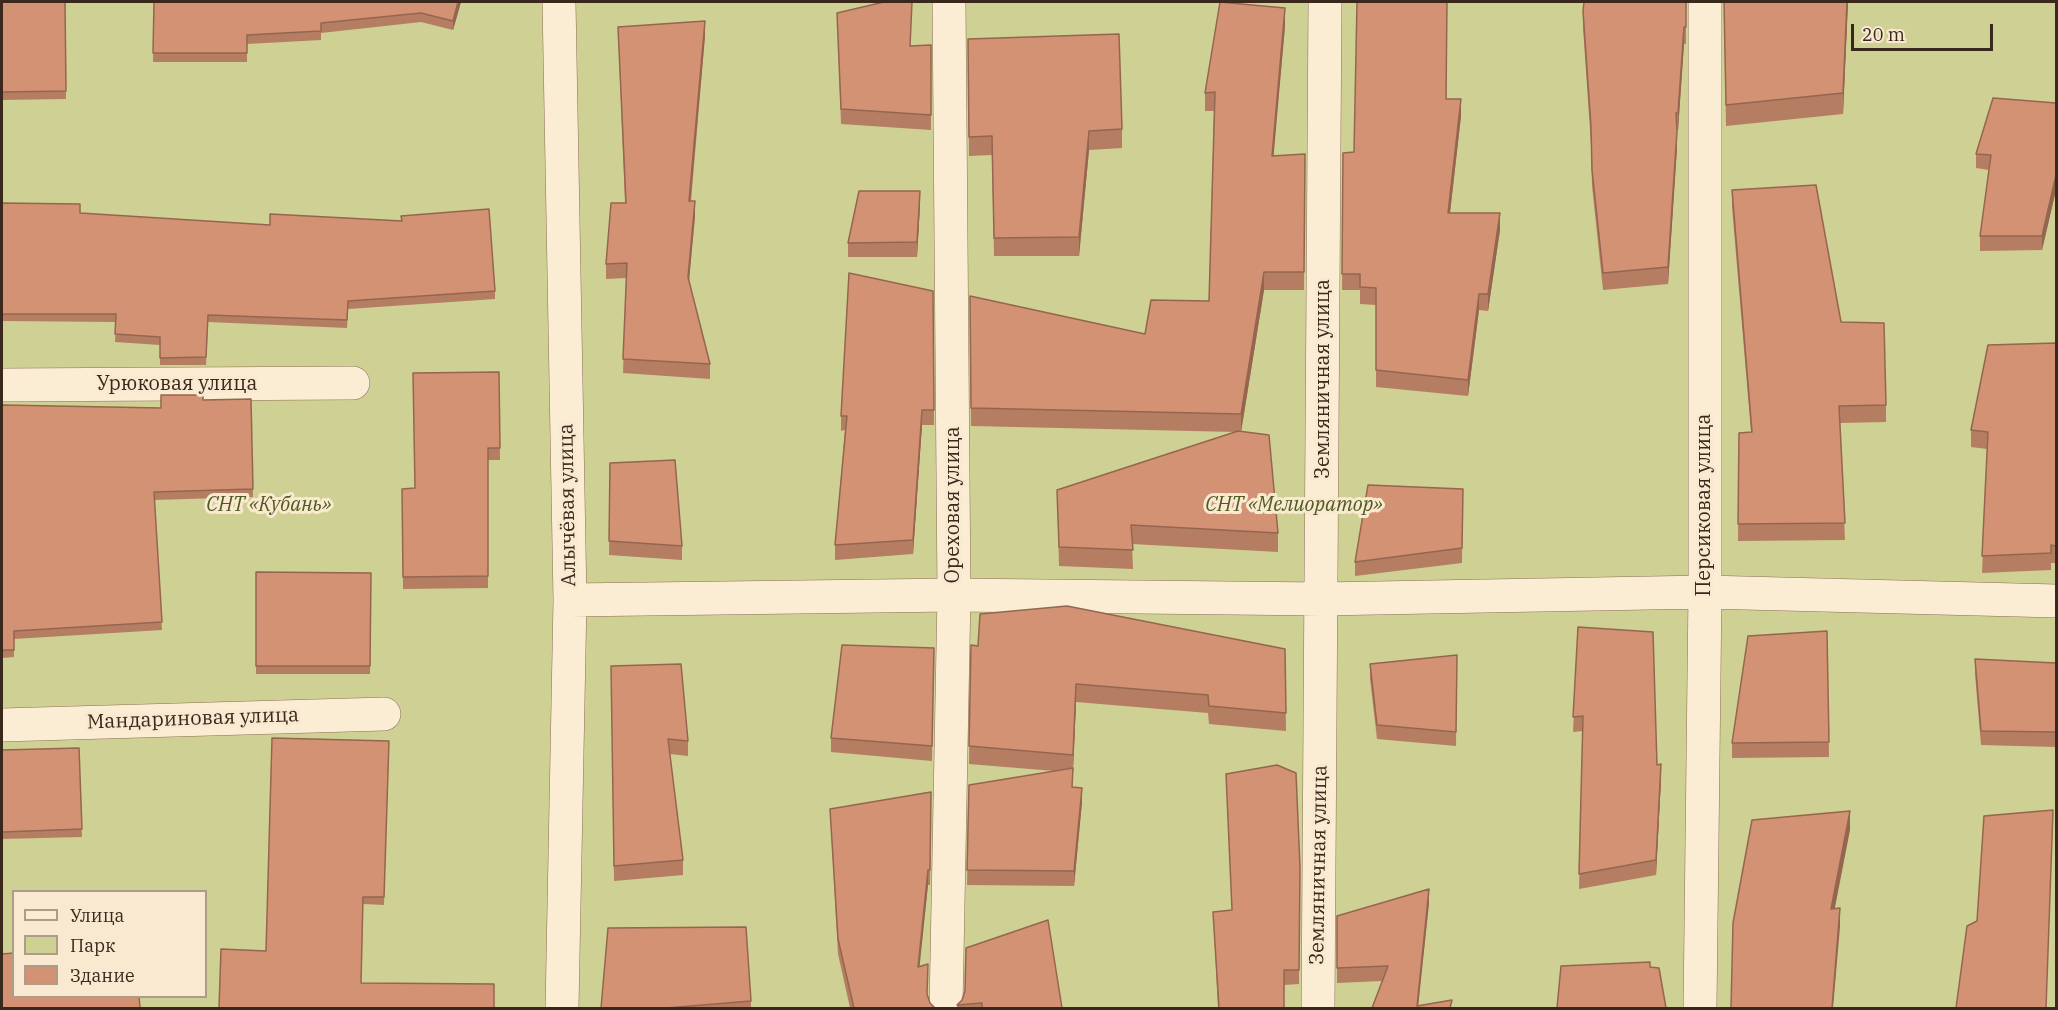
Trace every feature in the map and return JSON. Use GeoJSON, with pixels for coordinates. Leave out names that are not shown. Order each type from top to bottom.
{"type":"FeatureCollection","features":[{"type":"Feature","properties":{"kind":"street","name":"Алычёвая улица"},"geometry":{"type":"LineString","coordinates":[[559,2],[570,600],[562,1008]]}},
{"type":"Feature","properties":{"kind":"street","name":"Ореховая улица"},"geometry":{"type":"LineString","coordinates":[[946,1008],[954,595],[949,2]]}},
{"type":"Feature","properties":{"kind":"street","name":"Земляничная улица"},"geometry":{"type":"LineString","coordinates":[[1318,1008],[1325,2]]}},
{"type":"Feature","properties":{"kind":"street","name":"Персиковая улица"},"geometry":{"type":"LineString","coordinates":[[1700,1008],[1704,592],[1705,2]]}},
{"type":"Feature","properties":{"kind":"street","name":"Урюковая улица"},"geometry":{"type":"LineString","coordinates":[[2,385],[353,383]]}},
{"type":"Feature","properties":{"kind":"street"},"geometry":{"type":"LineString","coordinates":[[570,600],[954,595],[1322,599],[1704,592],[2056,601]]}},
{"type":"Feature","properties":{"kind":"street","name":"Мандариновая улица"},"geometry":{"type":"LineString","coordinates":[[2,724],[384,714]]}},
{"type":"Feature","properties":{"kind":"green space","name":"СНТ «Мелиоратор»"},"geometry":{"type":"Polygon","coordinates":[[[2,2],[2056,2],[2056,1008],[2,1008],[2,2]]]}},
{"type":"Feature","properties":{"kind":"building"},"geometry":{"type":"Polygon","coordinates":[[[2,2],[65,2],[66,91],[2,92],[2,2]]]}},
{"type":"Feature","properties":{"kind":"building"},"geometry":{"type":"Polygon","coordinates":[[[154,2],[458,2],[453,21],[421,13],[321,23],[321,31],[247,35],[247,53],[153,53],[154,2]]]}},
{"type":"Feature","properties":{"kind":"building"},"geometry":{"type":"Polygon","coordinates":[[[884,2],[912,2],[910,46],[931,45],[931,115],[841,109],[837,13],[884,2]]]}},
{"type":"Feature","properties":{"kind":"building"},"geometry":{"type":"Polygon","coordinates":[[[1220,2],[1285,8],[1272,156],[1305,154],[1304,272],[1264,272],[1241,414],[971,408],[970,296],[1145,334],[1151,300],[1209,301],[1215,92],[1205,93],[1220,2]]]}},
{"type":"Feature","properties":{"kind":"building"},"geometry":{"type":"Polygon","coordinates":[[[1357,2],[1447,2],[1446,99],[1461,99],[1448,213],[1500,213],[1488,294],[1479,294],[1468,380],[1376,370],[1376,288],[1360,287],[1360,274],[1342,274],[1343,153],[1354,152],[1357,2]]]}},
{"type":"Feature","properties":{"kind":"building"},"geometry":{"type":"Polygon","coordinates":[[[1584,2],[1686,2],[1686,27],[1684,27],[1678,113],[1676,113],[1677,131],[1668,267],[1603,273],[1592,170],[1584,2]]]}},
{"type":"Feature","properties":{"kind":"building"},"geometry":{"type":"Polygon","coordinates":[[[1724,2],[1847,2],[1843,93],[1726,105],[1724,2]]]}},
{"type":"Feature","properties":{"kind":"building"},"geometry":{"type":"Polygon","coordinates":[[[705,21],[689,201],[695,201],[688,277],[710,364],[623,359],[627,263],[606,264],[611,203],[626,203],[618,27],[705,21]]]}},
{"type":"Feature","properties":{"kind":"building"},"geometry":{"type":"Polygon","coordinates":[[[1119,34],[1122,129],[1089,131],[1079,237],[994,238],[992,136],[969,137],[968,39],[1119,34]]]}},
{"type":"Feature","properties":{"kind":"building"},"geometry":{"type":"Polygon","coordinates":[[[1993,98],[2056,103],[2056,175],[2042,236],[1980,236],[1991,155],[1976,154],[1993,98]]]}},
{"type":"Feature","properties":{"kind":"building"},"geometry":{"type":"Polygon","coordinates":[[[1816,185],[1841,322],[1884,323],[1886,405],[1839,406],[1845,523],[1738,524],[1739,433],[1752,432],[1732,190],[1816,185]]]}},
{"type":"Feature","properties":{"kind":"building"},"geometry":{"type":"Polygon","coordinates":[[[859,191],[920,191],[917,242],[848,243],[859,191]]]}},
{"type":"Feature","properties":{"kind":"building"},"geometry":{"type":"Polygon","coordinates":[[[2,203],[80,204],[80,213],[270,225],[270,214],[402,221],[401,216],[489,209],[495,291],[348,301],[347,320],[208,315],[206,357],[160,358],[160,337],[115,334],[116,314],[2,314],[2,203]]]}},
{"type":"Feature","properties":{"kind":"building"},"geometry":{"type":"Polygon","coordinates":[[[849,273],[933,291],[934,410],[922,410],[913,540],[835,545],[847,416],[841,416],[849,273]]]}},
{"type":"Feature","properties":{"kind":"building"},"geometry":{"type":"Polygon","coordinates":[[[2056,343],[2056,546],[2051,545],[2051,553],[1982,556],[1988,432],[1971,430],[1988,345],[2056,343]]]}},
{"type":"Feature","properties":{"kind":"building"},"geometry":{"type":"Polygon","coordinates":[[[499,372],[500,448],[488,448],[488,576],[403,577],[402,489],[415,488],[413,373],[499,372]]]}},
{"type":"Feature","properties":{"kind":"building"},"geometry":{"type":"Polygon","coordinates":[[[161,395],[203,395],[203,400],[251,399],[253,489],[154,492],[162,622],[14,631],[14,650],[2,650],[2,405],[161,408],[161,395]]]}},
{"type":"Feature","properties":{"kind":"building"},"geometry":{"type":"Polygon","coordinates":[[[1238,431],[1269,435],[1278,533],[1131,525],[1133,550],[1059,547],[1057,490],[1238,431]]]}},
{"type":"Feature","properties":{"kind":"building"},"geometry":{"type":"Polygon","coordinates":[[[675,460],[682,546],[609,541],[610,463],[675,460]]]}},
{"type":"Feature","properties":{"kind":"building"},"geometry":{"type":"Polygon","coordinates":[[[1368,485],[1463,489],[1462,548],[1355,562],[1368,485]]]}},
{"type":"Feature","properties":{"kind":"building"},"geometry":{"type":"Polygon","coordinates":[[[256,572],[371,573],[370,666],[256,666],[256,572]]]}},
{"type":"Feature","properties":{"kind":"building"},"geometry":{"type":"Polygon","coordinates":[[[1067,606],[1285,649],[1286,713],[1209,706],[1208,695],[1076,684],[1073,755],[969,746],[971,645],[978,646],[980,614],[1067,606]]]}},
{"type":"Feature","properties":{"kind":"building"},"geometry":{"type":"Polygon","coordinates":[[[1578,627],[1653,632],[1657,765],[1661,764],[1656,860],[1579,874],[1583,716],[1573,717],[1578,627]]]}},
{"type":"Feature","properties":{"kind":"building"},"geometry":{"type":"Polygon","coordinates":[[[1827,631],[1829,742],[1732,743],[1748,636],[1827,631]]]}},
{"type":"Feature","properties":{"kind":"building"},"geometry":{"type":"Polygon","coordinates":[[[842,645],[934,648],[932,746],[831,738],[842,645]]]}},
{"type":"Feature","properties":{"kind":"building"},"geometry":{"type":"Polygon","coordinates":[[[1457,655],[1456,732],[1377,725],[1370,664],[1457,655]]]}},
{"type":"Feature","properties":{"kind":"building"},"geometry":{"type":"Polygon","coordinates":[[[1975,659],[2056,663],[2056,732],[1981,731],[1975,659]]]}},
{"type":"Feature","properties":{"kind":"building"},"geometry":{"type":"Polygon","coordinates":[[[681,664],[688,741],[668,739],[683,860],[614,866],[611,666],[681,664]]]}},
{"type":"Feature","properties":{"kind":"building"},"geometry":{"type":"Polygon","coordinates":[[[272,738],[389,741],[384,897],[363,897],[361,983],[494,984],[494,1008],[219,1008],[221,949],[266,951],[272,738]]]}},
{"type":"Feature","properties":{"kind":"building"},"geometry":{"type":"Polygon","coordinates":[[[79,748],[82,829],[2,832],[2,750],[79,748]]]}},
{"type":"Feature","properties":{"kind":"building"},"geometry":{"type":"Polygon","coordinates":[[[1277,765],[1296,773],[1300,867],[1299,970],[1284,970],[1284,1008],[1219,1008],[1213,912],[1232,910],[1226,774],[1277,765]]]}},
{"type":"Feature","properties":{"kind":"building"},"geometry":{"type":"Polygon","coordinates":[[[1073,768],[1072,787],[1082,788],[1074,871],[967,870],[969,785],[1073,768]]]}},
{"type":"Feature","properties":{"kind":"building"},"geometry":{"type":"Polygon","coordinates":[[[931,792],[930,870],[928,870],[918,967],[928,964],[927,994],[930,1003],[935,1008],[854,1008],[838,939],[830,809],[931,792]]]}},
{"type":"Feature","properties":{"kind":"building"},"geometry":{"type":"Polygon","coordinates":[[[2053,810],[2046,1008],[1956,1008],[1967,926],[1977,921],[1984,816],[2053,810]]]}},
{"type":"Feature","properties":{"kind":"building"},"geometry":{"type":"Polygon","coordinates":[[[1850,811],[1831,909],[1840,908],[1832,1008],[1731,1008],[1733,923],[1752,820],[1850,811]]]}},
{"type":"Feature","properties":{"kind":"building"},"geometry":{"type":"Polygon","coordinates":[[[1429,889],[1417,1006],[1452,1000],[1450,1008],[1372,1008],[1388,966],[1337,968],[1337,916],[1429,889]]]}},
{"type":"Feature","properties":{"kind":"building"},"geometry":{"type":"Polygon","coordinates":[[[1048,920],[1062,1008],[982,1008],[982,1003],[957,1005],[962,1000],[965,991],[966,948],[1048,920]]]}},
{"type":"Feature","properties":{"kind":"building"},"geometry":{"type":"Polygon","coordinates":[[[746,927],[751,1001],[666,1008],[601,1008],[608,928],[746,927]]]}},
{"type":"Feature","properties":{"kind":"building"},"geometry":{"type":"Polygon","coordinates":[[[12,953],[12,998],[139,998],[140,1008],[2,1008],[2,954],[12,953]]]}},
{"type":"Feature","properties":{"kind":"building"},"geometry":{"type":"Polygon","coordinates":[[[1650,962],[1650,967],[1659,968],[1666,1008],[1557,1008],[1561,966],[1650,962]]]}},
{"type":"Feature","properties":{"kind":"park label","name":"СНТ «Кубань»"},"geometry":{"type":"Point","coordinates":[269,505]}}]}
